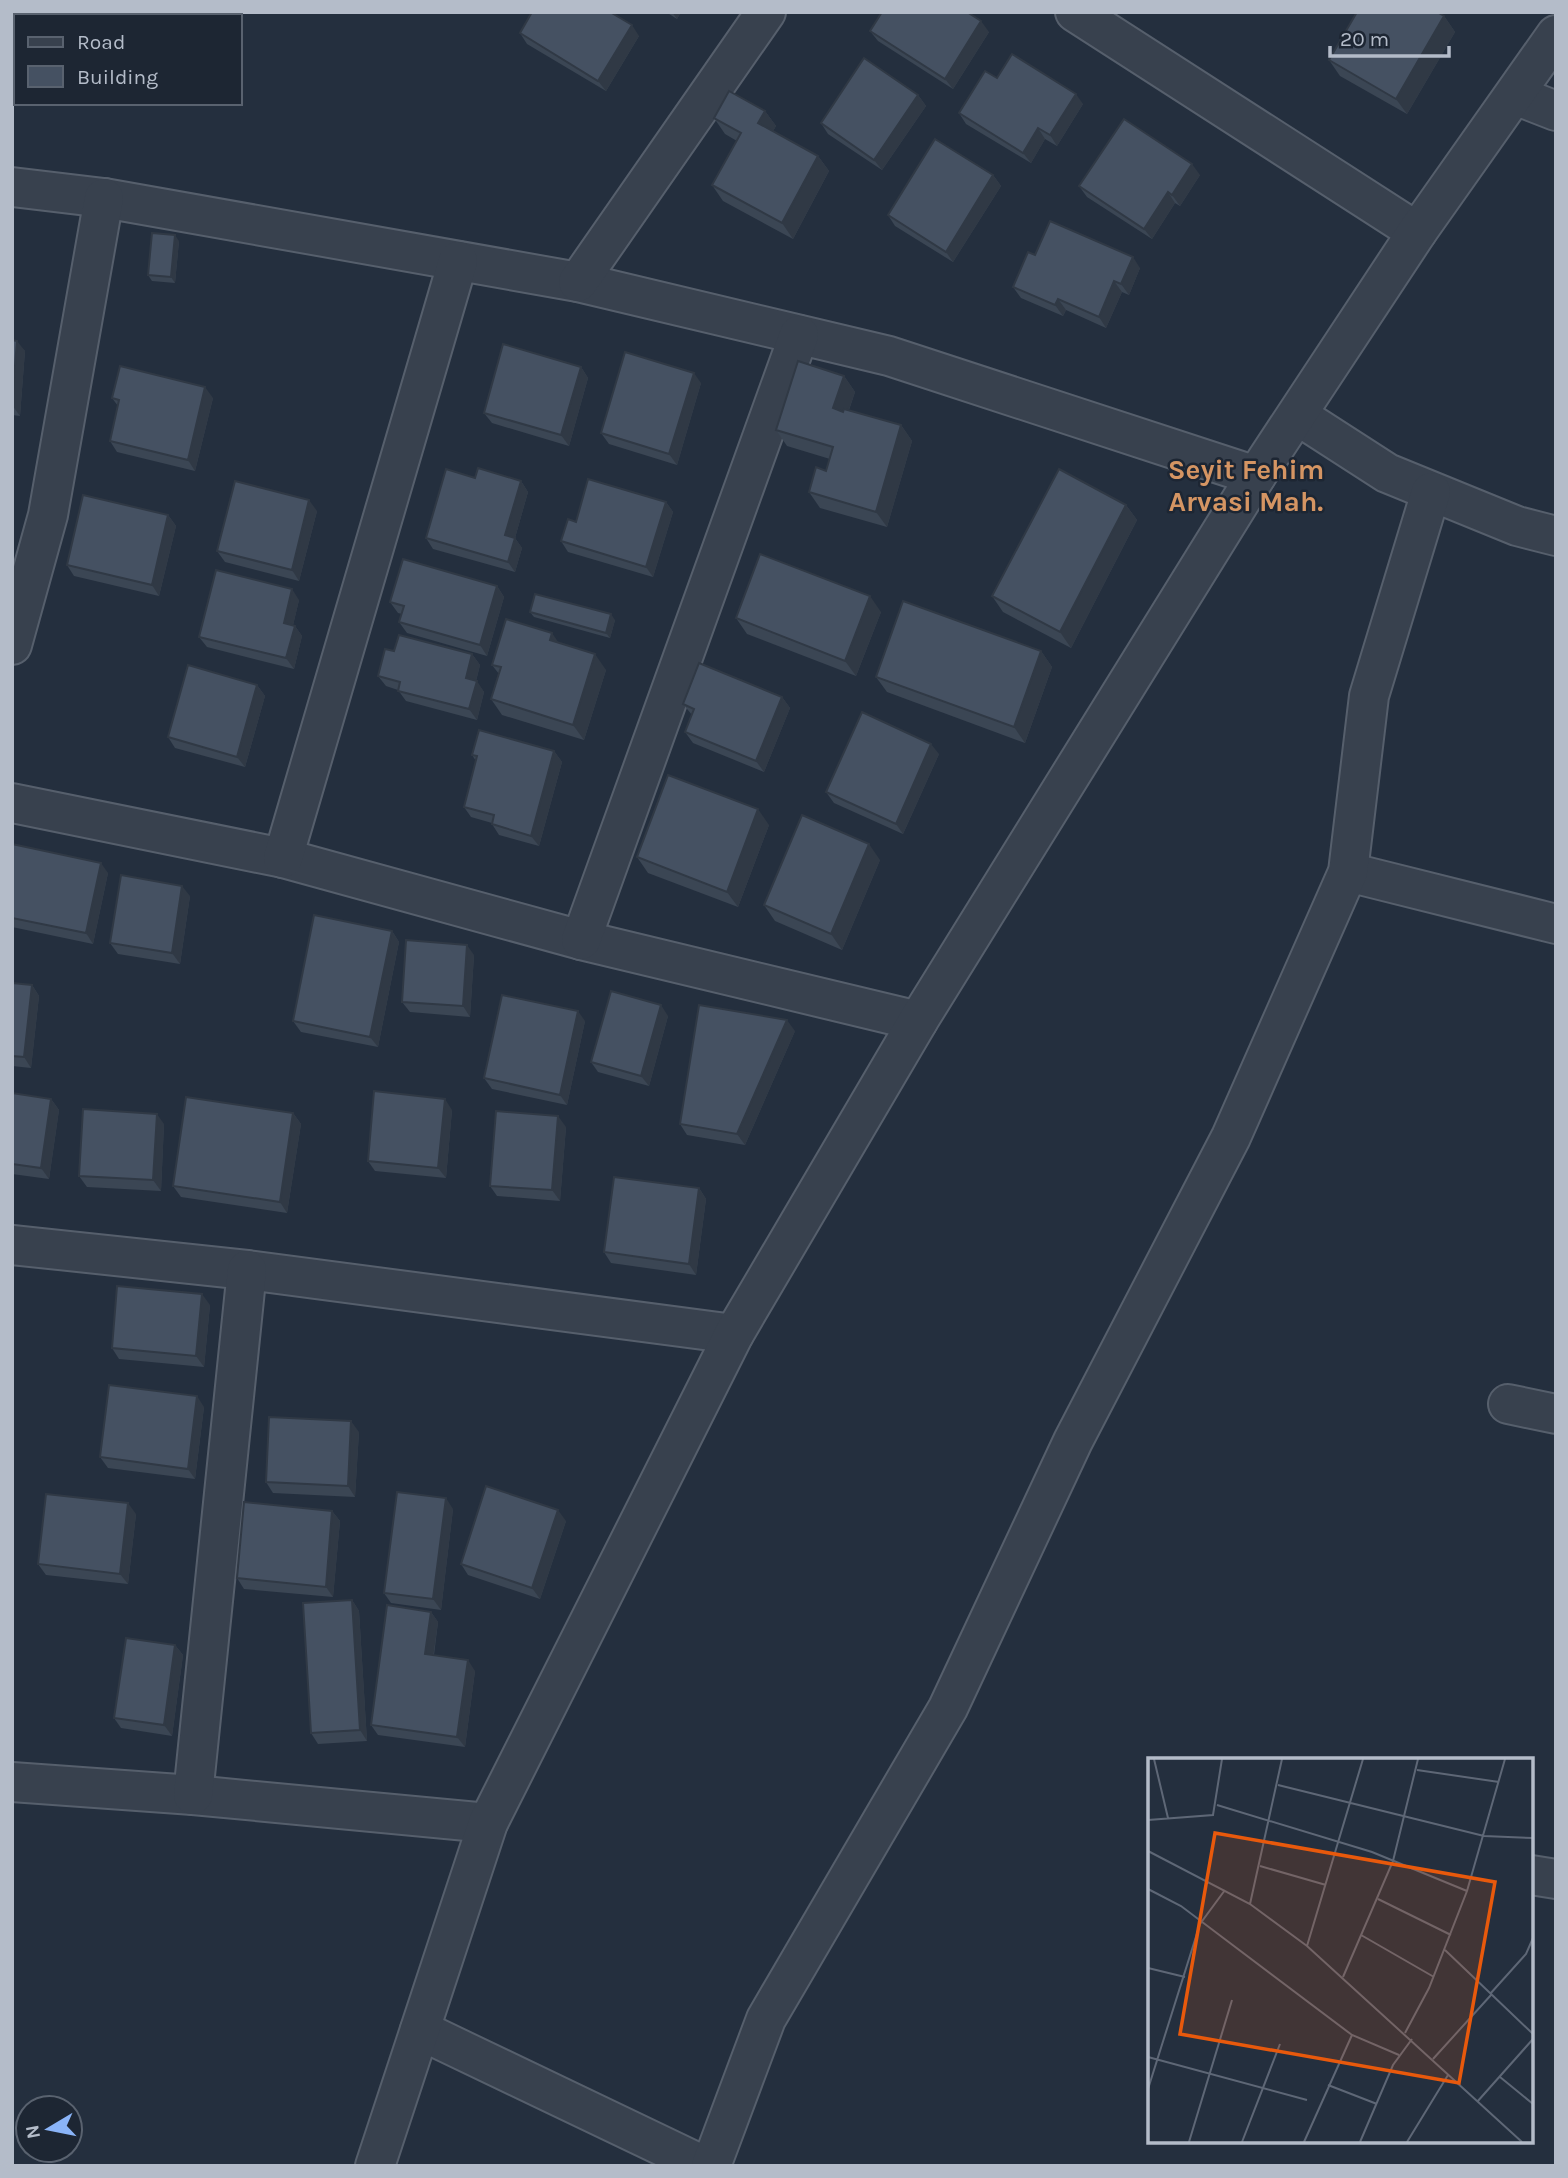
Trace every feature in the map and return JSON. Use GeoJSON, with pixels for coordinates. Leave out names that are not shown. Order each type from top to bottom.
{"type":"FeatureCollection","features":[{"type":"Feature","properties":{"kind":"street"},"geometry":{"type":"LineString","coordinates":[[578,282],[766,12]]}},
{"type":"Feature","properties":{"kind":"street"},"geometry":{"type":"LineString","coordinates":[[1075,12],[1417,232]]}},
{"type":"Feature","properties":{"kind":"street"},"geometry":{"type":"LineString","coordinates":[[375,2166],[488,1823],[734,1334],[918,1021],[1256,476],[1417,232],[1556,35]]}},
{"type":"Feature","properties":{"kind":"street"},"geometry":{"type":"LineString","coordinates":[[1515,95],[1556,111]]}},
{"type":"Feature","properties":{"kind":"street"},"geometry":{"type":"LineString","coordinates":[[12,187],[104,198],[578,282],[889,356],[1256,476]]}},
{"type":"Feature","properties":{"kind":"street"},"geometry":{"type":"LineString","coordinates":[[12,645],[48,515],[104,198]]}},
{"type":"Feature","properties":{"kind":"street"},"geometry":{"type":"LineString","coordinates":[[283,858],[458,261]]}},
{"type":"Feature","properties":{"kind":"street"},"geometry":{"type":"LineString","coordinates":[[581,940],[799,335]]}},
{"type":"Feature","properties":{"kind":"street"},"geometry":{"type":"LineString","coordinates":[[1297,415],[1387,473],[1517,526],[1556,536]]}},
{"type":"Feature","properties":{"kind":"street"},"geometry":{"type":"LineString","coordinates":[[710,2166],[766,2019],[948,1708],[1073,1441],[1231,1137],[1348,872],[1369,696],[1431,492]]}},
{"type":"Feature","properties":{"kind":"street"},"geometry":{"type":"LineString","coordinates":[[12,803],[283,858],[581,940],[918,1021]]}},
{"type":"Feature","properties":{"kind":"street"},"geometry":{"type":"LineString","coordinates":[[1348,872],[1556,924]]}},
{"type":"Feature","properties":{"kind":"street"},"geometry":{"type":"LineString","coordinates":[[12,1245],[247,1270],[734,1334]]}},
{"type":"Feature","properties":{"kind":"street"},"geometry":{"type":"LineString","coordinates":[[194,1795],[247,1270]]}},
{"type":"Feature","properties":{"kind":"street"},"geometry":{"type":"LineString","coordinates":[[1508,1404],[1556,1414]]}},
{"type":"Feature","properties":{"kind":"street"},"geometry":{"type":"LineString","coordinates":[[12,1783],[194,1795],[488,1823]]}},
{"type":"Feature","properties":{"kind":"street"},"geometry":{"type":"LineString","coordinates":[[1533,1875],[1556,1879]]}},
{"type":"Feature","properties":{"kind":"street"},"geometry":{"type":"LineString","coordinates":[[420,2030],[704,2166]]}},
{"type":"Feature","properties":{"kind":"building"},"geometry":{"type":"Polygon","coordinates":[[[532,12],[610,12],[632,25],[598,81],[520,33],[532,12]]]}},
{"type":"Feature","properties":{"kind":"building"},"geometry":{"type":"Polygon","coordinates":[[[882,12],[967,12],[981,21],[945,79],[870,31],[882,12]]]}},
{"type":"Feature","properties":{"kind":"building"},"geometry":{"type":"Polygon","coordinates":[[[1357,12],[1437,12],[1444,16],[1396,99],[1329,60],[1357,12]]]}},
{"type":"Feature","properties":{"kind":"building"},"geometry":{"type":"Polygon","coordinates":[[[1012,54],[1076,94],[1050,135],[1038,128],[1023,153],[959,113],[985,71],[997,78],[1012,54]]]}},
{"type":"Feature","properties":{"kind":"building"},"geometry":{"type":"Polygon","coordinates":[[[864,58],[918,95],[874,160],[821,123],[864,58]]]}},
{"type":"Feature","properties":{"kind":"building"},"geometry":{"type":"Polygon","coordinates":[[[729,91],[765,111],[758,123],[818,156],[782,223],[712,185],[741,133],[714,118],[729,91]]]}},
{"type":"Feature","properties":{"kind":"building"},"geometry":{"type":"Polygon","coordinates":[[[1124,119],[1192,164],[1172,195],[1168,192],[1144,229],[1079,186],[1124,119]]]}},
{"type":"Feature","properties":{"kind":"building"},"geometry":{"type":"Polygon","coordinates":[[[935,139],[993,175],[946,252],[888,215],[935,139]]]}},
{"type":"Feature","properties":{"kind":"building"},"geometry":{"type":"Polygon","coordinates":[[[1050,221],[1133,257],[1121,284],[1114,281],[1099,317],[1058,299],[1055,305],[1013,287],[1028,252],[1035,255],[1050,221]]]}},
{"type":"Feature","properties":{"kind":"building"},"geometry":{"type":"Polygon","coordinates":[[[152,233],[175,235],[171,277],[148,275],[152,233]]]}},
{"type":"Feature","properties":{"kind":"building"},"geometry":{"type":"Polygon","coordinates":[[[12,340],[17,341],[12,402],[12,340]]]}},
{"type":"Feature","properties":{"kind":"building"},"geometry":{"type":"Polygon","coordinates":[[[503,344],[581,367],[561,435],[484,413],[503,344]]]}},
{"type":"Feature","properties":{"kind":"building"},"geometry":{"type":"Polygon","coordinates":[[[625,352],[694,373],[669,454],[601,433],[625,352]]]}},
{"type":"Feature","properties":{"kind":"building"},"geometry":{"type":"Polygon","coordinates":[[[798,361],[844,376],[833,408],[901,425],[876,512],[809,492],[816,467],[826,471],[833,447],[776,430],[798,361]]]}},
{"type":"Feature","properties":{"kind":"building"},"geometry":{"type":"Polygon","coordinates":[[[120,366],[205,387],[188,460],[110,441],[119,400],[112,398],[120,366]]]}},
{"type":"Feature","properties":{"kind":"building"},"geometry":{"type":"Polygon","coordinates":[[[478,468],[521,481],[505,535],[515,538],[508,562],[426,538],[446,469],[475,478],[478,468]]]}},
{"type":"Feature","properties":{"kind":"building"},"geometry":{"type":"Polygon","coordinates":[[[1059,469],[1126,505],[1060,632],[992,596],[1059,469]]]}},
{"type":"Feature","properties":{"kind":"building"},"geometry":{"type":"Polygon","coordinates":[[[588,479],[666,502],[646,567],[561,541],[568,519],[576,522],[588,479]]]}},
{"type":"Feature","properties":{"kind":"building"},"geometry":{"type":"Polygon","coordinates":[[[235,481],[309,500],[292,570],[217,551],[235,481]]]}},
{"type":"Feature","properties":{"kind":"building"},"geometry":{"type":"Polygon","coordinates":[[[83,495],[168,515],[152,585],[67,565],[83,495]]]}},
{"type":"Feature","properties":{"kind":"building"},"geometry":{"type":"Polygon","coordinates":[[[760,554],[870,596],[845,661],[736,618],[760,554]]]}},
{"type":"Feature","properties":{"kind":"building"},"geometry":{"type":"Polygon","coordinates":[[[403,559],[497,586],[480,645],[399,622],[404,606],[390,602],[403,559]]]}},
{"type":"Feature","properties":{"kind":"building"},"geometry":{"type":"Polygon","coordinates":[[[216,570],[292,589],[284,623],[295,626],[286,658],[199,637],[216,570]]]}},
{"type":"Feature","properties":{"kind":"building"},"geometry":{"type":"Polygon","coordinates":[[[535,594],[611,614],[606,633],[530,612],[535,594]]]}},
{"type":"Feature","properties":{"kind":"building"},"geometry":{"type":"Polygon","coordinates":[[[903,601],[1041,651],[1014,727],[876,677],[903,601]]]}},
{"type":"Feature","properties":{"kind":"building"},"geometry":{"type":"Polygon","coordinates":[[[506,619],[552,633],[550,640],[595,654],[573,725],[491,699],[501,667],[492,665],[506,619]]]}},
{"type":"Feature","properties":{"kind":"building"},"geometry":{"type":"Polygon","coordinates":[[[399,635],[472,654],[466,678],[477,681],[469,709],[398,691],[400,682],[378,676],[385,649],[394,651],[399,635]]]}},
{"type":"Feature","properties":{"kind":"building"},"geometry":{"type":"Polygon","coordinates":[[[699,663],[782,697],[756,761],[685,732],[694,709],[683,704],[699,663]]]}},
{"type":"Feature","properties":{"kind":"building"},"geometry":{"type":"Polygon","coordinates":[[[188,665],[257,685],[237,757],[168,737],[188,665]]]}},
{"type":"Feature","properties":{"kind":"building"},"geometry":{"type":"Polygon","coordinates":[[[862,712],[931,744],[896,824],[826,792],[862,712]]]}},
{"type":"Feature","properties":{"kind":"building"},"geometry":{"type":"Polygon","coordinates":[[[479,730],[554,751],[531,836],[492,824],[494,815],[464,807],[477,756],[472,755],[479,730]]]}},
{"type":"Feature","properties":{"kind":"building"},"geometry":{"type":"Polygon","coordinates":[[[668,775],[758,809],[727,892],[637,857],[668,775]]]}},
{"type":"Feature","properties":{"kind":"building"},"geometry":{"type":"Polygon","coordinates":[[[802,815],[869,844],[831,934],[764,905],[802,815]]]}},
{"type":"Feature","properties":{"kind":"building"},"geometry":{"type":"Polygon","coordinates":[[[12,844],[101,863],[86,933],[12,918],[12,844]]]}},
{"type":"Feature","properties":{"kind":"building"},"geometry":{"type":"Polygon","coordinates":[[[121,875],[182,886],[172,953],[110,943],[121,875]]]}},
{"type":"Feature","properties":{"kind":"building"},"geometry":{"type":"Polygon","coordinates":[[[314,915],[392,931],[370,1037],[293,1021],[314,915]]]}},
{"type":"Feature","properties":{"kind":"building"},"geometry":{"type":"Polygon","coordinates":[[[406,940],[467,945],[463,1006],[402,1002],[406,940]]]}},
{"type":"Feature","properties":{"kind":"building"},"geometry":{"type":"Polygon","coordinates":[[[12,983],[32,985],[24,1057],[12,1056],[12,983]]]}},
{"type":"Feature","properties":{"kind":"building"},"geometry":{"type":"Polygon","coordinates":[[[611,991],[661,1005],[641,1076],[591,1062],[611,991]]]}},
{"type":"Feature","properties":{"kind":"building"},"geometry":{"type":"Polygon","coordinates":[[[502,995],[578,1011],[560,1095],[484,1078],[502,995]]]}},
{"type":"Feature","properties":{"kind":"building"},"geometry":{"type":"Polygon","coordinates":[[[699,1005],[787,1020],[737,1134],[680,1124],[699,1005]]]}},
{"type":"Feature","properties":{"kind":"building"},"geometry":{"type":"Polygon","coordinates":[[[374,1091],[445,1099],[438,1168],[368,1161],[374,1091]]]}},
{"type":"Feature","properties":{"kind":"building"},"geometry":{"type":"Polygon","coordinates":[[[12,1093],[51,1099],[41,1168],[12,1164],[12,1093]]]}},
{"type":"Feature","properties":{"kind":"building"},"geometry":{"type":"Polygon","coordinates":[[[186,1097],[293,1113],[280,1202],[173,1186],[186,1097]]]}},
{"type":"Feature","properties":{"kind":"building"},"geometry":{"type":"Polygon","coordinates":[[[83,1109],[157,1114],[153,1180],[79,1176],[83,1109]]]}},
{"type":"Feature","properties":{"kind":"building"},"geometry":{"type":"Polygon","coordinates":[[[496,1111],[558,1116],[552,1190],[490,1186],[496,1111]]]}},
{"type":"Feature","properties":{"kind":"building"},"geometry":{"type":"Polygon","coordinates":[[[614,1177],[699,1188],[689,1264],[604,1252],[614,1177]]]}},
{"type":"Feature","properties":{"kind":"building"},"geometry":{"type":"Polygon","coordinates":[[[117,1286],[202,1294],[196,1356],[112,1348],[117,1286]]]}},
{"type":"Feature","properties":{"kind":"building"},"geometry":{"type":"Polygon","coordinates":[[[109,1385],[197,1396],[188,1469],[100,1457],[109,1385]]]}},
{"type":"Feature","properties":{"kind":"building"},"geometry":{"type":"Polygon","coordinates":[[[269,1417],[351,1421],[348,1486],[266,1482],[269,1417]]]}},
{"type":"Feature","properties":{"kind":"building"},"geometry":{"type":"Polygon","coordinates":[[[486,1486],[558,1510],[532,1588],[461,1564],[486,1486]]]}},
{"type":"Feature","properties":{"kind":"building"},"geometry":{"type":"Polygon","coordinates":[[[397,1492],[446,1498],[433,1599],[384,1593],[397,1492]]]}},
{"type":"Feature","properties":{"kind":"building"},"geometry":{"type":"Polygon","coordinates":[[[46,1494],[128,1503],[120,1574],[38,1564],[46,1494]]]}},
{"type":"Feature","properties":{"kind":"building"},"geometry":{"type":"Polygon","coordinates":[[[244,1502],[332,1511],[326,1587],[237,1578],[244,1502]]]}},
{"type":"Feature","properties":{"kind":"building"},"geometry":{"type":"Polygon","coordinates":[[[352,1600],[360,1730],[311,1733],[303,1603],[352,1600]]]}},
{"type":"Feature","properties":{"kind":"building"},"geometry":{"type":"Polygon","coordinates":[[[387,1605],[431,1612],[425,1654],[468,1660],[457,1737],[371,1725],[387,1605]]]}},
{"type":"Feature","properties":{"kind":"building"},"geometry":{"type":"Polygon","coordinates":[[[126,1638],[175,1645],[164,1725],[114,1718],[126,1638]]]}},
{"type":"Feature","properties":{"kind":"district","name":"Seyit Fehim Arvasi Mah."},"geometry":{"type":"Point","coordinates":[1246,485]}}]}
